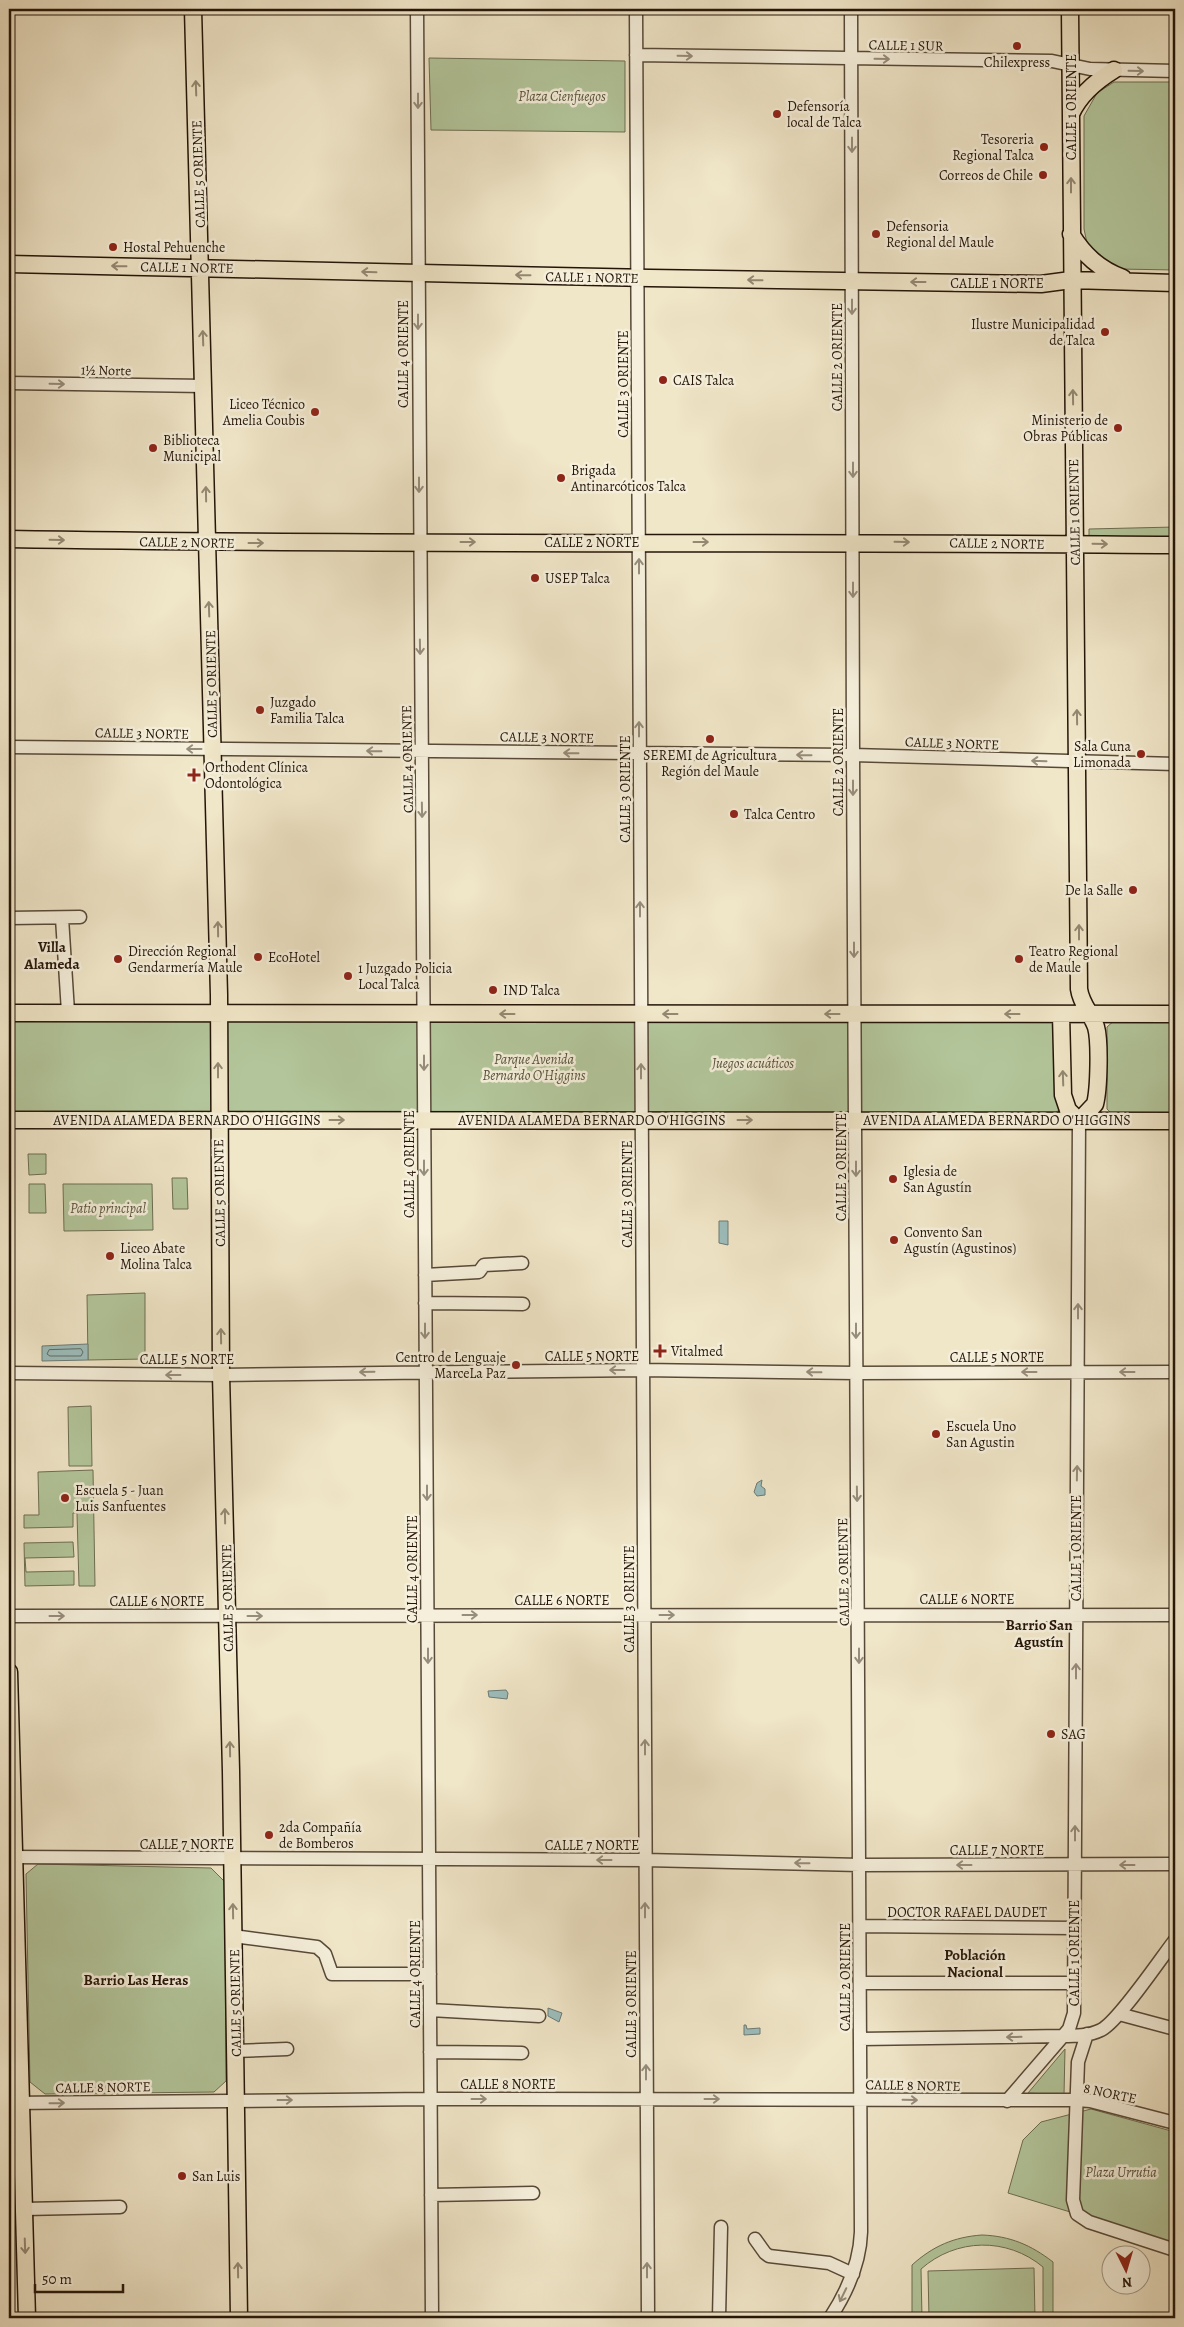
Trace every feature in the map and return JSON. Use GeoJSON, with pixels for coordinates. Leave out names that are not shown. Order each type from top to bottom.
{"type":"FeatureCollection","features":[{"type":"Feature","properties":{"kind":"main road","name":"CALLE 5 ORIENTE"},"geometry":{"type":"LineString","coordinates":[[193,9],[219,1013],[221,1375],[228,1616],[239,2318]]}},
{"type":"Feature","properties":{"kind":"main road","name":"CALLE 1 ORIENTE"},"geometry":{"type":"LineString","coordinates":[[1070,9],[1079,989],[1082,1002],[1097,1032],[1097,1094],[1092,1109],[1079,1121]]}},
{"type":"Feature","properties":{"kind":"main road"},"geometry":{"type":"LineString","coordinates":[[1071,114],[1079,100],[1094,84],[1114,70]]}},
{"type":"Feature","properties":{"kind":"main road"},"geometry":{"type":"LineString","coordinates":[[1071,234],[1092,261],[1104,270],[1131,282]]}},
{"type":"Feature","properties":{"kind":"main road","name":"CALLE 1 NORTE"},"geometry":{"type":"LineString","coordinates":[[9,264],[852,282],[1032,284],[1071,280],[1175,283]]}},
{"type":"Feature","properties":{"kind":"main road","name":"CALLE 2 NORTE"},"geometry":{"type":"LineString","coordinates":[[9,539],[207,543],[854,542],[1175,545]]}},
{"type":"Feature","properties":{"kind":"main road"},"geometry":{"type":"LineString","coordinates":[[9,1013],[1175,1014]]}},
{"type":"Feature","properties":{"kind":"main road"},"geometry":{"type":"LineString","coordinates":[[1061,1014],[1063,1095],[1068,1110],[1079,1121]]}},
{"type":"Feature","properties":{"kind":"main road","name":"AVENIDA ALAMEDA BERNARDO O'HIGGINS"},"geometry":{"type":"LineString","coordinates":[[9,1120],[1175,1121]]}},
{"type":"Feature","properties":{"kind":"main road"},"geometry":{"type":"LineString","coordinates":[[9,1672],[15,2103],[24,2209],[27,2318]]}},
{"type":"Feature","properties":{"kind":"street","name":"CALLE 4 ORIENTE"},"geometry":{"type":"LineString","coordinates":[[417,9],[432,2318]]}},
{"type":"Feature","properties":{"kind":"street","name":"CALLE 3 ORIENTE"},"geometry":{"type":"LineString","coordinates":[[636,9],[648,2318]]}},
{"type":"Feature","properties":{"kind":"street","name":"CALLE 2 ORIENTE"},"geometry":{"type":"LineString","coordinates":[[830,2318],[853,2274],[860,2253],[862,2232],[856,1373],[851,9]]}},
{"type":"Feature","properties":{"kind":"street","name":"CALLE 1 SUR"},"geometry":{"type":"LineString","coordinates":[[636,55],[1052,61],[1090,70],[1175,71]]}},
{"type":"Feature","properties":{"kind":"street","name":"1½ Norte"},"geometry":{"type":"LineString","coordinates":[[9,383],[204,386]]}},
{"type":"Feature","properties":{"kind":"street","name":"CALLE 3 NORTE"},"geometry":{"type":"LineString","coordinates":[[9,747],[853,755],[1175,764]]}},
{"type":"Feature","properties":{"kind":"street"},"geometry":{"type":"LineString","coordinates":[[9,918],[80,916]]}},
{"type":"Feature","properties":{"kind":"street"},"geometry":{"type":"LineString","coordinates":[[62,918],[64,920],[68,1012]]}},
{"type":"Feature","properties":{"kind":"street","name":"CALLE 1 ORIENTE"},"geometry":{"type":"LineString","coordinates":[[1007,2101],[1062,2036],[1073,2018],[1079,1121]]}},
{"type":"Feature","properties":{"kind":"street"},"geometry":{"type":"LineString","coordinates":[[425,1276],[470,1274],[479,1272],[484,1265],[522,1264]]}},
{"type":"Feature","properties":{"kind":"street"},"geometry":{"type":"LineString","coordinates":[[425,1304],[524,1304]]}},
{"type":"Feature","properties":{"kind":"street","name":"CALLE 5 NORTE"},"geometry":{"type":"LineString","coordinates":[[9,1373],[221,1375],[426,1371],[643,1370],[856,1373],[1175,1372]]}},
{"type":"Feature","properties":{"kind":"street","name":"CALLE 6 NORTE"},"geometry":{"type":"LineString","coordinates":[[9,1616],[1175,1615]]}},
{"type":"Feature","properties":{"kind":"street","name":"CALLE 7 NORTE"},"geometry":{"type":"LineString","coordinates":[[11,1857],[645,1860],[860,1865],[1175,1864]]}},
{"type":"Feature","properties":{"kind":"street","name":"DOCTOR RAFAEL DAUDET"},"geometry":{"type":"LineString","coordinates":[[860,1926],[1074,1928]]}},
{"type":"Feature","properties":{"kind":"street"},"geometry":{"type":"LineString","coordinates":[[233,1936],[317,1947],[326,1954],[332,1974],[430,1974]]}},
{"type":"Feature","properties":{"kind":"street"},"geometry":{"type":"LineString","coordinates":[[860,2039],[1062,2036],[1087,2034],[1102,2030],[1119,2014],[1175,1940]]}},
{"type":"Feature","properties":{"kind":"street"},"geometry":{"type":"LineString","coordinates":[[860,1983],[1074,1983]]}},
{"type":"Feature","properties":{"kind":"street"},"geometry":{"type":"LineString","coordinates":[[430,2010],[539,2016]]}},
{"type":"Feature","properties":{"kind":"street"},"geometry":{"type":"LineString","coordinates":[[1119,2014],[1175,2029]]}},
{"type":"Feature","properties":{"kind":"street"},"geometry":{"type":"LineString","coordinates":[[1087,2034],[1078,2062],[1073,2200],[1076,2214],[1089,2222],[1175,2250]]}},
{"type":"Feature","properties":{"kind":"street"},"geometry":{"type":"LineString","coordinates":[[235,2051],[287,2049]]}},
{"type":"Feature","properties":{"kind":"street"},"geometry":{"type":"LineString","coordinates":[[430,2052],[522,2053]]}},
{"type":"Feature","properties":{"kind":"street","name":"CALLE 8 NORTE"},"geometry":{"type":"LineString","coordinates":[[15,2103],[431,2099],[1007,2101]]}},
{"type":"Feature","properties":{"kind":"street","name":"8 NORTE"},"geometry":{"type":"LineString","coordinates":[[1007,2101],[1090,2101],[1175,2123]]}},
{"type":"Feature","properties":{"kind":"street"},"geometry":{"type":"LineString","coordinates":[[432,2195],[533,2193]]}},
{"type":"Feature","properties":{"kind":"street"},"geometry":{"type":"LineString","coordinates":[[24,2209],[120,2207]]}},
{"type":"Feature","properties":{"kind":"street"},"geometry":{"type":"LineString","coordinates":[[719,2318],[721,2227]]}},
{"type":"Feature","properties":{"kind":"street"},"geometry":{"type":"LineString","coordinates":[[755,2240],[765,2253],[770,2256],[829,2263],[853,2274]]}},
{"type":"Feature","properties":{"kind":"green space","name":"Plaza Cienfuegos"},"geometry":{"type":"Polygon","coordinates":[[[429,58],[625,61],[625,132],[431,130],[429,58]]]}},
{"type":"Feature","properties":{"kind":"green space"},"geometry":{"type":"Polygon","coordinates":[[[1114,82],[1175,82],[1175,270],[1118,269],[1095,253],[1087,243],[1084,229],[1084,116],[1097,93],[1114,82]]]}},
{"type":"Feature","properties":{"kind":"green space"},"geometry":{"type":"Polygon","coordinates":[[[1175,527],[1175,540],[1089,539],[1089,529],[1175,527]]]}},
{"type":"Feature","properties":{"kind":"green space","name":"Parque Avenida Bernardo O'Higgins"},"geometry":{"type":"Polygon","coordinates":[[[1047,1019],[1056,1026],[1059,1110],[1055,1113],[9,1113],[9,1021],[1047,1019]]]}},
{"type":"Feature","properties":{"kind":"green space"},"geometry":{"type":"Polygon","coordinates":[[[1116,1019],[1175,1019],[1175,1114],[1111,1113],[1107,1109],[1107,1027],[1116,1019]]]}},
{"type":"Feature","properties":{"kind":"green space"},"geometry":{"type":"Polygon","coordinates":[[[28,1154],[46,1154],[46,1174],[29,1175],[28,1154]]]}},
{"type":"Feature","properties":{"kind":"green space"},"geometry":{"type":"Polygon","coordinates":[[[172,1178],[187,1178],[188,1209],[173,1209],[172,1178]]]}},
{"type":"Feature","properties":{"kind":"green space"},"geometry":{"type":"Polygon","coordinates":[[[29,1184],[45,1184],[46,1213],[29,1213],[29,1184]]]}},
{"type":"Feature","properties":{"kind":"green space","name":"Patio principal"},"geometry":{"type":"Polygon","coordinates":[[[63,1184],[152,1184],[153,1230],[64,1231],[63,1184]]]}},
{"type":"Feature","properties":{"kind":"green space"},"geometry":{"type":"Polygon","coordinates":[[[145,1293],[145,1359],[88,1360],[87,1295],[145,1293]]]}},
{"type":"Feature","properties":{"kind":"green space"},"geometry":{"type":"Polygon","coordinates":[[[91,1406],[92,1466],[69,1466],[68,1407],[91,1406]]]}},
{"type":"Feature","properties":{"kind":"green space"},"geometry":{"type":"Polygon","coordinates":[[[93,1470],[95,1586],[79,1586],[77,1513],[73,1513],[73,1527],[24,1528],[24,1515],[39,1515],[38,1472],[93,1470]]]}},
{"type":"Feature","properties":{"kind":"green space"},"geometry":{"type":"Polygon","coordinates":[[[73,1542],[74,1557],[25,1558],[26,1572],[74,1571],[74,1585],[25,1586],[24,1543],[73,1542]]]}},
{"type":"Feature","properties":{"kind":"green space"},"geometry":{"type":"Polygon","coordinates":[[[38,1864],[211,1868],[225,1882],[226,2081],[214,2092],[45,2094],[30,2082],[26,1874],[38,1864]]]}},
{"type":"Feature","properties":{"kind":"green space"},"geometry":{"type":"Polygon","coordinates":[[[1065,2049],[1064,2095],[1028,2093],[1065,2049]]]}},
{"type":"Feature","properties":{"kind":"green space","name":"Plaza Urrutia"},"geometry":{"type":"Polygon","coordinates":[[[1091,2109],[1175,2132],[1175,2244],[1008,2193],[1023,2140],[1041,2122],[1091,2109]]]}},
{"type":"Feature","properties":{"kind":"green space"},"geometry":{"type":"Polygon","coordinates":[[[982,2235],[1002,2237],[1020,2242],[1053,2262],[1053,2318],[1043,2318],[1043,2267],[1029,2257],[1014,2250],[982,2245],[950,2251],[921,2269],[922,2318],[912,2318],[912,2265],[936,2248],[953,2240],[982,2235]]]}},
{"type":"Feature","properties":{"kind":"green space"},"geometry":{"type":"Polygon","coordinates":[[[1034,2268],[1035,2318],[929,2318],[928,2271],[1034,2268]]]}},
{"type":"Feature","properties":{"kind":"water"},"geometry":{"type":"Polygon","coordinates":[[[719,1221],[728,1221],[728,1245],[719,1243],[719,1221]]]}},
{"type":"Feature","properties":{"kind":"water"},"geometry":{"type":"Polygon","coordinates":[[[88,1344],[88,1360],[42,1361],[42,1346],[88,1344]]]}},
{"type":"Feature","properties":{"kind":"water"},"geometry":{"type":"Polygon","coordinates":[[[762,1480],[761,1486],[765,1489],[765,1495],[757,1496],[754,1492],[757,1483],[762,1480]]]}},
{"type":"Feature","properties":{"kind":"water"},"geometry":{"type":"Polygon","coordinates":[[[506,1690],[508,1693],[507,1699],[489,1697],[488,1691],[506,1690]]]}},
{"type":"Feature","properties":{"kind":"water"},"geometry":{"type":"Polygon","coordinates":[[[548,2008],[562,2013],[559,2022],[548,2016],[548,2008]]]}},
{"type":"Feature","properties":{"kind":"water"},"geometry":{"type":"Polygon","coordinates":[[[744,2025],[746,2025],[747,2029],[760,2028],[760,2034],[744,2035],[744,2025]]]}},
{"type":"Feature","properties":{"kind":"place","name":"Chilexpress"},"geometry":{"type":"Point","coordinates":[1017,46]}},
{"type":"Feature","properties":{"kind":"place","name":"Defensoría local de Talca"},"geometry":{"type":"Point","coordinates":[777,114]}},
{"type":"Feature","properties":{"kind":"place","name":"Tesoreria Regional Talca"},"geometry":{"type":"Point","coordinates":[1044,147]}},
{"type":"Feature","properties":{"kind":"place","name":"Correos de Chile"},"geometry":{"type":"Point","coordinates":[1043,175]}},
{"type":"Feature","properties":{"kind":"place","name":"Defensoria Regional del Maule"},"geometry":{"type":"Point","coordinates":[876,234]}},
{"type":"Feature","properties":{"kind":"place","name":"Hostal Pehuenche"},"geometry":{"type":"Point","coordinates":[113,247]}},
{"type":"Feature","properties":{"kind":"place","name":"Ilustre Municipalidad de Talca"},"geometry":{"type":"Point","coordinates":[1105,332]}},
{"type":"Feature","properties":{"kind":"place","name":"CAIS Talca"},"geometry":{"type":"Point","coordinates":[663,380]}},
{"type":"Feature","properties":{"kind":"place","name":"Liceo Técnico Amelia Coubis"},"geometry":{"type":"Point","coordinates":[315,412]}},
{"type":"Feature","properties":{"kind":"place","name":"Ministerio de Obras Públicas"},"geometry":{"type":"Point","coordinates":[1118,428]}},
{"type":"Feature","properties":{"kind":"place","name":"Biblioteca Municipal"},"geometry":{"type":"Point","coordinates":[153,448]}},
{"type":"Feature","properties":{"kind":"place","name":"Brigada Antinarcóticos Talca"},"geometry":{"type":"Point","coordinates":[561,478]}},
{"type":"Feature","properties":{"kind":"place","name":"USEP Talca"},"geometry":{"type":"Point","coordinates":[535,578]}},
{"type":"Feature","properties":{"kind":"place","name":"Juzgado Familia Talca"},"geometry":{"type":"Point","coordinates":[260,710]}},
{"type":"Feature","properties":{"kind":"place","name":"SEREMI de Agricultura Región del Maule"},"geometry":{"type":"Point","coordinates":[710,739]}},
{"type":"Feature","properties":{"kind":"place","name":"Sala Cuna Limonada"},"geometry":{"type":"Point","coordinates":[1141,754]}},
{"type":"Feature","properties":{"kind":"place","name":"Orthodent Clínica Odontológica"},"geometry":{"type":"Point","coordinates":[194,775]}},
{"type":"Feature","properties":{"kind":"place","name":"Talca Centro"},"geometry":{"type":"Point","coordinates":[734,814]}},
{"type":"Feature","properties":{"kind":"place","name":"De la Salle"},"geometry":{"type":"Point","coordinates":[1133,890]}},
{"type":"Feature","properties":{"kind":"place","name":"EcoHotel"},"geometry":{"type":"Point","coordinates":[258,957]}},
{"type":"Feature","properties":{"kind":"place","name":"Dirección Regional Gendarmería Maule"},"geometry":{"type":"Point","coordinates":[118,959]}},
{"type":"Feature","properties":{"kind":"place","name":"Teatro Regional de Maule"},"geometry":{"type":"Point","coordinates":[1019,959]}},
{"type":"Feature","properties":{"kind":"place","name":"1 Juzgado Policia Local Talca"},"geometry":{"type":"Point","coordinates":[348,976]}},
{"type":"Feature","properties":{"kind":"place","name":"IND Talca"},"geometry":{"type":"Point","coordinates":[493,990]}},
{"type":"Feature","properties":{"kind":"place","name":"Iglesia de San Agustín"},"geometry":{"type":"Point","coordinates":[893,1179]}},
{"type":"Feature","properties":{"kind":"place","name":"Convento San Agustín (Agustinos)"},"geometry":{"type":"Point","coordinates":[894,1240]}},
{"type":"Feature","properties":{"kind":"place","name":"Liceo Abate Molina Talca"},"geometry":{"type":"Point","coordinates":[110,1256]}},
{"type":"Feature","properties":{"kind":"place","name":"Vitalmed"},"geometry":{"type":"Point","coordinates":[660,1351]}},
{"type":"Feature","properties":{"kind":"place","name":"Centro de Lenguaje MarceLa Paz"},"geometry":{"type":"Point","coordinates":[516,1365]}},
{"type":"Feature","properties":{"kind":"place","name":"Escuela Uno San Agustin"},"geometry":{"type":"Point","coordinates":[936,1434]}},
{"type":"Feature","properties":{"kind":"place","name":"Escuela 5 - Juan Luis Sanfuentes"},"geometry":{"type":"Point","coordinates":[65,1498]}},
{"type":"Feature","properties":{"kind":"place","name":"SAG"},"geometry":{"type":"Point","coordinates":[1051,1734]}},
{"type":"Feature","properties":{"kind":"place","name":"2da Compañía de Bomberos"},"geometry":{"type":"Point","coordinates":[269,1835]}},
{"type":"Feature","properties":{"kind":"place","name":"San Luis"},"geometry":{"type":"Point","coordinates":[182,2176]}},
{"type":"Feature","properties":{"kind":"district","name":"Villa Alameda"},"geometry":{"type":"Point","coordinates":[52,956]}},
{"type":"Feature","properties":{"kind":"district","name":"Barrio San Agustín"},"geometry":{"type":"Point","coordinates":[1039,1634]}},
{"type":"Feature","properties":{"kind":"district","name":"Población Nacional"},"geometry":{"type":"Point","coordinates":[975,1964]}},
{"type":"Feature","properties":{"kind":"district","name":"Barrio Las Heras"},"geometry":{"type":"Point","coordinates":[136,1980]}},
{"type":"Feature","properties":{"kind":"park label","name":"Juegos acuáticos"},"geometry":{"type":"Point","coordinates":[753,1063]}}]}
